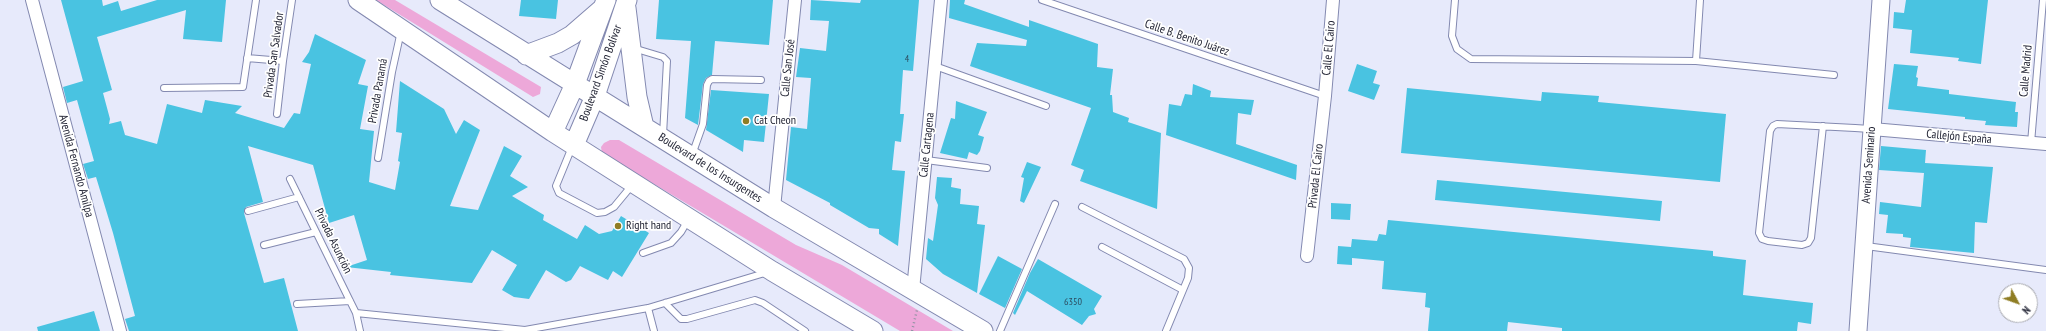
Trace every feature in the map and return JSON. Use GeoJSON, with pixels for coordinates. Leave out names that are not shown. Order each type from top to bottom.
{"type":"FeatureCollection","features":[{"type":"Feature","properties":{"kind":"main road"},"geometry":{"type":"LineString","coordinates":[[358,0],[553,132],[772,271],[873,331]]}},
{"type":"Feature","properties":{"kind":"main road","name":"Boulevard de los Insurgentes"},"geometry":{"type":"LineString","coordinates":[[440,0],[774,208],[983,331]]}},
{"type":"Feature","properties":{"kind":"main road"},"geometry":{"type":"LineString","coordinates":[[626,2],[637,97],[644,127]]}},
{"type":"Feature","properties":{"kind":"main road","name":"Boulevard Simón Bolívar"},"geometry":{"type":"LineString","coordinates":[[574,145],[595,96],[626,2]]}},
{"type":"Feature","properties":{"kind":"main road"},"geometry":{"type":"LineString","coordinates":[[526,54],[558,43],[572,35],[605,3]]}},
{"type":"Feature","properties":{"kind":"main road","name":"Boulevard Simón Bolívar"},"geometry":{"type":"LineString","coordinates":[[553,132],[575,84],[605,3]]}},
{"type":"Feature","properties":{"kind":"street","name":"Avenida Fernando Amilpa"},"geometry":{"type":"LineString","coordinates":[[32,0],[120,331]]}},
{"type":"Feature","properties":{"kind":"street","name":"Calle San José"},"geometry":{"type":"LineString","coordinates":[[774,208],[795,0]]}},
{"type":"Feature","properties":{"kind":"street","name":"Calle Cartagena"},"geometry":{"type":"LineString","coordinates":[[913,290],[942,0]]}},
{"type":"Feature","properties":{"kind":"street","name":"Calle El Cairo"},"geometry":{"type":"LineString","coordinates":[[1325,96],[1333,0]]}},
{"type":"Feature","properties":{"kind":"street","name":"Avenida Seminario"},"geometry":{"type":"LineString","coordinates":[[1858,331],[1881,0]]}},
{"type":"Feature","properties":{"kind":"street","name":"Privada El Cairo"},"geometry":{"type":"LineString","coordinates":[[1307,256],[1325,96]]}},
{"type":"Feature","properties":{"kind":"street","name":"Callejón España"},"geometry":{"type":"LineString","coordinates":[[1872,129],[2046,144]]}},
{"type":"Feature","properties":{"kind":"lane"},"geometry":{"type":"LineString","coordinates":[[164,88],[243,87],[256,0]]}},
{"type":"Feature","properties":{"kind":"lane","name":"Privada San Salvador"},"geometry":{"type":"LineString","coordinates":[[277,114],[292,0]]}},
{"type":"Feature","properties":{"kind":"lane","name":"Calle B. Benito Juárez"},"geometry":{"type":"LineString","coordinates":[[1042,0],[1325,96]]}},
{"type":"Feature","properties":{"kind":"lane"},"geometry":{"type":"LineString","coordinates":[[1455,0],[1452,36],[1457,49],[1471,59],[1696,61],[1834,75]]}},
{"type":"Feature","properties":{"kind":"lane"},"geometry":{"type":"LineString","coordinates":[[1696,61],[1700,0]]}},
{"type":"Feature","properties":{"kind":"lane","name":"Calle Madrid"},"geometry":{"type":"LineString","coordinates":[[2031,143],[2042,0]]}},
{"type":"Feature","properties":{"kind":"lane","name":"Privada Panamá"},"geometry":{"type":"LineString","coordinates":[[378,158],[392,72],[401,29]]}},
{"type":"Feature","properties":{"kind":"lane"},"geometry":{"type":"LineString","coordinates":[[632,47],[663,57],[667,61],[663,139]]}},
{"type":"Feature","properties":{"kind":"lane"},"geometry":{"type":"LineString","coordinates":[[247,58],[283,61]]}},
{"type":"Feature","properties":{"kind":"lane"},"geometry":{"type":"LineString","coordinates":[[935,66],[1046,106]]}},
{"type":"Feature","properties":{"kind":"lane"},"geometry":{"type":"LineString","coordinates":[[692,157],[703,124],[706,85],[709,81],[712,78],[761,80]]}},
{"type":"Feature","properties":{"kind":"lane"},"geometry":{"type":"LineString","coordinates":[[1823,126],[1811,238],[1808,243],[1802,245],[1762,239],[1758,233],[1770,131],[1777,124],[1823,126],[1872,129]]}},
{"type":"Feature","properties":{"kind":"lane"},"geometry":{"type":"LineString","coordinates":[[574,145],[556,186],[559,193],[597,213],[605,212],[614,207],[634,183]]}},
{"type":"Feature","properties":{"kind":"lane"},"geometry":{"type":"LineString","coordinates":[[926,160],[988,168]]}},
{"type":"Feature","properties":{"kind":"lane","name":"Privada Asunción"},"geometry":{"type":"LineString","coordinates":[[290,179],[356,313],[360,331]]}},
{"type":"Feature","properties":{"kind":"lane"},"geometry":{"type":"LineString","coordinates":[[248,211],[299,197]]}},
{"type":"Feature","properties":{"kind":"lane"},"geometry":{"type":"LineString","coordinates":[[1000,331],[1054,204]]}},
{"type":"Feature","properties":{"kind":"lane"},"geometry":{"type":"LineString","coordinates":[[1082,207],[1184,259],[1189,268],[1188,278],[1166,331]]}},
{"type":"Feature","properties":{"kind":"lane"},"geometry":{"type":"LineString","coordinates":[[643,253],[672,243],[689,218]]}},
{"type":"Feature","properties":{"kind":"lane"},"geometry":{"type":"LineString","coordinates":[[264,245],[316,232]]}},
{"type":"Feature","properties":{"kind":"lane"},"geometry":{"type":"LineString","coordinates":[[1864,246],[2046,270]]}},
{"type":"Feature","properties":{"kind":"lane"},"geometry":{"type":"LineString","coordinates":[[1102,247],[1183,290]]}},
{"type":"Feature","properties":{"kind":"lane"},"geometry":{"type":"LineString","coordinates":[[356,313],[526,331],[648,308],[772,271]]}},
{"type":"Feature","properties":{"kind":"lane"},"geometry":{"type":"LineString","coordinates":[[665,303],[681,319],[687,320],[755,300],[763,303],[805,331]]}},
{"type":"Feature","properties":{"kind":"lane"},"geometry":{"type":"LineString","coordinates":[[297,304],[350,301]]}},
{"type":"Feature","properties":{"kind":"lane"},"geometry":{"type":"LineString","coordinates":[[648,308],[654,331]]}},
{"type":"Feature","properties":{"kind":"shaded area"},"geometry":{"type":"Polygon","coordinates":[[[376,0],[395,0],[541,87],[540,94],[533,97],[376,0]]]}},
{"type":"Feature","properties":{"kind":"shaded area"},"geometry":{"type":"Polygon","coordinates":[[[610,140],[619,140],[796,245],[842,265],[953,331],[900,331],[602,153],[601,147],[604,143],[610,140]]]}},
{"type":"Feature","properties":{"kind":"building"},"geometry":{"type":"Polygon","coordinates":[[[61,0],[102,0],[103,6],[118,1],[121,11],[157,0],[226,0],[222,42],[183,39],[186,10],[97,37],[112,90],[103,93],[110,119],[109,124],[121,121],[125,135],[157,144],[167,104],[202,113],[205,100],[242,106],[235,113],[284,128],[294,113],[300,114],[311,64],[302,62],[309,52],[315,34],[366,60],[358,84],[368,86],[360,129],[374,131],[369,182],[395,190],[400,162],[398,161],[402,133],[396,132],[400,81],[444,109],[456,134],[464,120],[480,130],[450,206],[478,210],[504,146],[522,156],[510,176],[528,187],[512,196],[544,215],[543,220],[577,239],[585,225],[599,234],[612,231],[621,216],[649,233],[622,277],[613,271],[608,280],[580,266],[571,280],[566,282],[546,270],[529,299],[514,297],[502,290],[517,265],[492,250],[472,283],[390,275],[391,272],[346,267],[367,260],[354,215],[329,223],[313,165],[248,146],[263,202],[246,207],[244,213],[264,283],[284,278],[298,331],[129,331],[125,319],[135,316],[113,233],[96,177],[88,179],[83,164],[94,161],[77,100],[67,103],[63,87],[83,81],[61,0]]]}},
{"type":"Feature","properties":{"kind":"building"},"geometry":{"type":"Polygon","coordinates":[[[521,0],[558,0],[556,19],[519,16],[521,0]]]}},
{"type":"Feature","properties":{"kind":"building"},"geometry":{"type":"Polygon","coordinates":[[[659,0],[773,0],[769,45],[715,41],[712,75],[706,78],[703,84],[698,125],[685,118],[691,41],[656,39],[659,0]]]}},
{"type":"Feature","properties":{"kind":"building"},"geometry":{"type":"Polygon","coordinates":[[[811,0],[860,3],[861,0],[919,0],[913,71],[903,70],[900,114],[904,114],[901,142],[895,141],[892,170],[905,171],[898,246],[879,234],[879,229],[869,228],[830,205],[830,203],[786,180],[791,127],[807,129],[811,78],[796,77],[800,48],[826,51],[829,21],[810,20],[811,0]]]}},
{"type":"Feature","properties":{"kind":"building"},"geometry":{"type":"Polygon","coordinates":[[[950,0],[965,0],[964,4],[1029,27],[1029,20],[1098,44],[1097,67],[1113,69],[1110,95],[1112,95],[1113,112],[1129,118],[1128,122],[1161,133],[1157,209],[1080,181],[1084,170],[1071,165],[1091,108],[970,66],[977,43],[1026,46],[1027,40],[949,18],[950,0]]]}},
{"type":"Feature","properties":{"kind":"building"},"geometry":{"type":"Polygon","coordinates":[[[1906,0],[1988,0],[1981,64],[1958,61],[1959,58],[1910,53],[1912,30],[1893,28],[1894,12],[1904,13],[1906,0]]]}},
{"type":"Feature","properties":{"kind":"building"},"geometry":{"type":"Polygon","coordinates":[[[1357,64],[1377,71],[1373,83],[1380,85],[1374,100],[1348,91],[1357,64]]]}},
{"type":"Feature","properties":{"kind":"building"},"geometry":{"type":"Polygon","coordinates":[[[1894,64],[1918,66],[1916,77],[1918,78],[1917,86],[1949,90],[1949,94],[2016,102],[2015,112],[2018,112],[2017,127],[1985,125],[1986,121],[1965,119],[1965,117],[1888,109],[1894,64]]]}},
{"type":"Feature","properties":{"kind":"building"},"geometry":{"type":"Polygon","coordinates":[[[1193,84],[1211,91],[1210,97],[1254,100],[1251,115],[1238,113],[1236,144],[1297,165],[1296,180],[1166,135],[1169,104],[1181,106],[1185,94],[1192,95],[1193,84]]]}},
{"type":"Feature","properties":{"kind":"building"},"geometry":{"type":"Polygon","coordinates":[[[1407,88],[1541,101],[1542,92],[1599,96],[1598,102],[1726,114],[1720,182],[1401,153],[1407,88]]]}},
{"type":"Feature","properties":{"kind":"building"},"geometry":{"type":"Polygon","coordinates":[[[711,90],[769,94],[764,142],[744,140],[743,152],[706,130],[711,90]]]}},
{"type":"Feature","properties":{"kind":"building"},"geometry":{"type":"Polygon","coordinates":[[[956,101],[987,112],[978,135],[984,137],[980,151],[977,155],[969,152],[967,159],[940,153],[951,118],[955,119],[956,101]]]}},
{"type":"Feature","properties":{"kind":"building"},"geometry":{"type":"Polygon","coordinates":[[[1881,146],[1926,150],[1925,163],[1993,167],[1987,223],[1975,222],[1974,253],[1910,247],[1911,238],[1903,237],[1903,234],[1886,233],[1888,215],[1879,214],[1880,202],[1921,207],[1924,173],[1879,170],[1881,146]]]}},
{"type":"Feature","properties":{"kind":"building"},"geometry":{"type":"Polygon","coordinates":[[[1027,162],[1041,167],[1024,203],[1020,201],[1024,178],[1021,177],[1027,162]]]}},
{"type":"Feature","properties":{"kind":"building"},"geometry":{"type":"Polygon","coordinates":[[[937,177],[952,178],[951,187],[961,189],[960,204],[979,206],[977,224],[985,225],[977,293],[943,274],[926,259],[928,238],[933,241],[938,205],[935,198],[937,177]]]}},
{"type":"Feature","properties":{"kind":"building"},"geometry":{"type":"Polygon","coordinates":[[[1437,180],[1662,201],[1660,221],[1435,200],[1437,180]]]}},
{"type":"Feature","properties":{"kind":"building"},"geometry":{"type":"Polygon","coordinates":[[[1331,203],[1351,204],[1350,220],[1331,219],[1331,203]]]}},
{"type":"Feature","properties":{"kind":"building"},"geometry":{"type":"Polygon","coordinates":[[[1388,220],[1713,251],[1713,256],[1746,260],[1743,295],[1813,303],[1811,324],[1798,322],[1797,331],[1562,331],[1562,328],[1508,322],[1507,331],[1428,331],[1430,308],[1425,307],[1426,293],[1382,289],[1384,261],[1352,258],[1352,265],[1337,264],[1338,246],[1351,247],[1352,239],[1377,241],[1379,234],[1386,235],[1388,220]]]}},
{"type":"Feature","properties":{"kind":"building"},"geometry":{"type":"Polygon","coordinates":[[[998,256],[1022,269],[1005,308],[979,294],[998,256]]]}},
{"type":"Feature","properties":{"kind":"building"},"geometry":{"type":"Polygon","coordinates":[[[1038,259],[1102,296],[1094,309],[1096,314],[1089,316],[1082,325],[1027,291],[1015,315],[1013,313],[1030,273],[1038,259]]]}},
{"type":"Feature","properties":{"kind":"building"},"geometry":{"type":"Polygon","coordinates":[[[94,311],[100,331],[38,331],[37,327],[94,311]]]}},
{"type":"Feature","properties":{"kind":"place","name":"Cat Cheon"},"geometry":{"type":"Point","coordinates":[746,121]}},
{"type":"Feature","properties":{"kind":"place","name":"Right hand"},"geometry":{"type":"Point","coordinates":[618,226]}}]}
